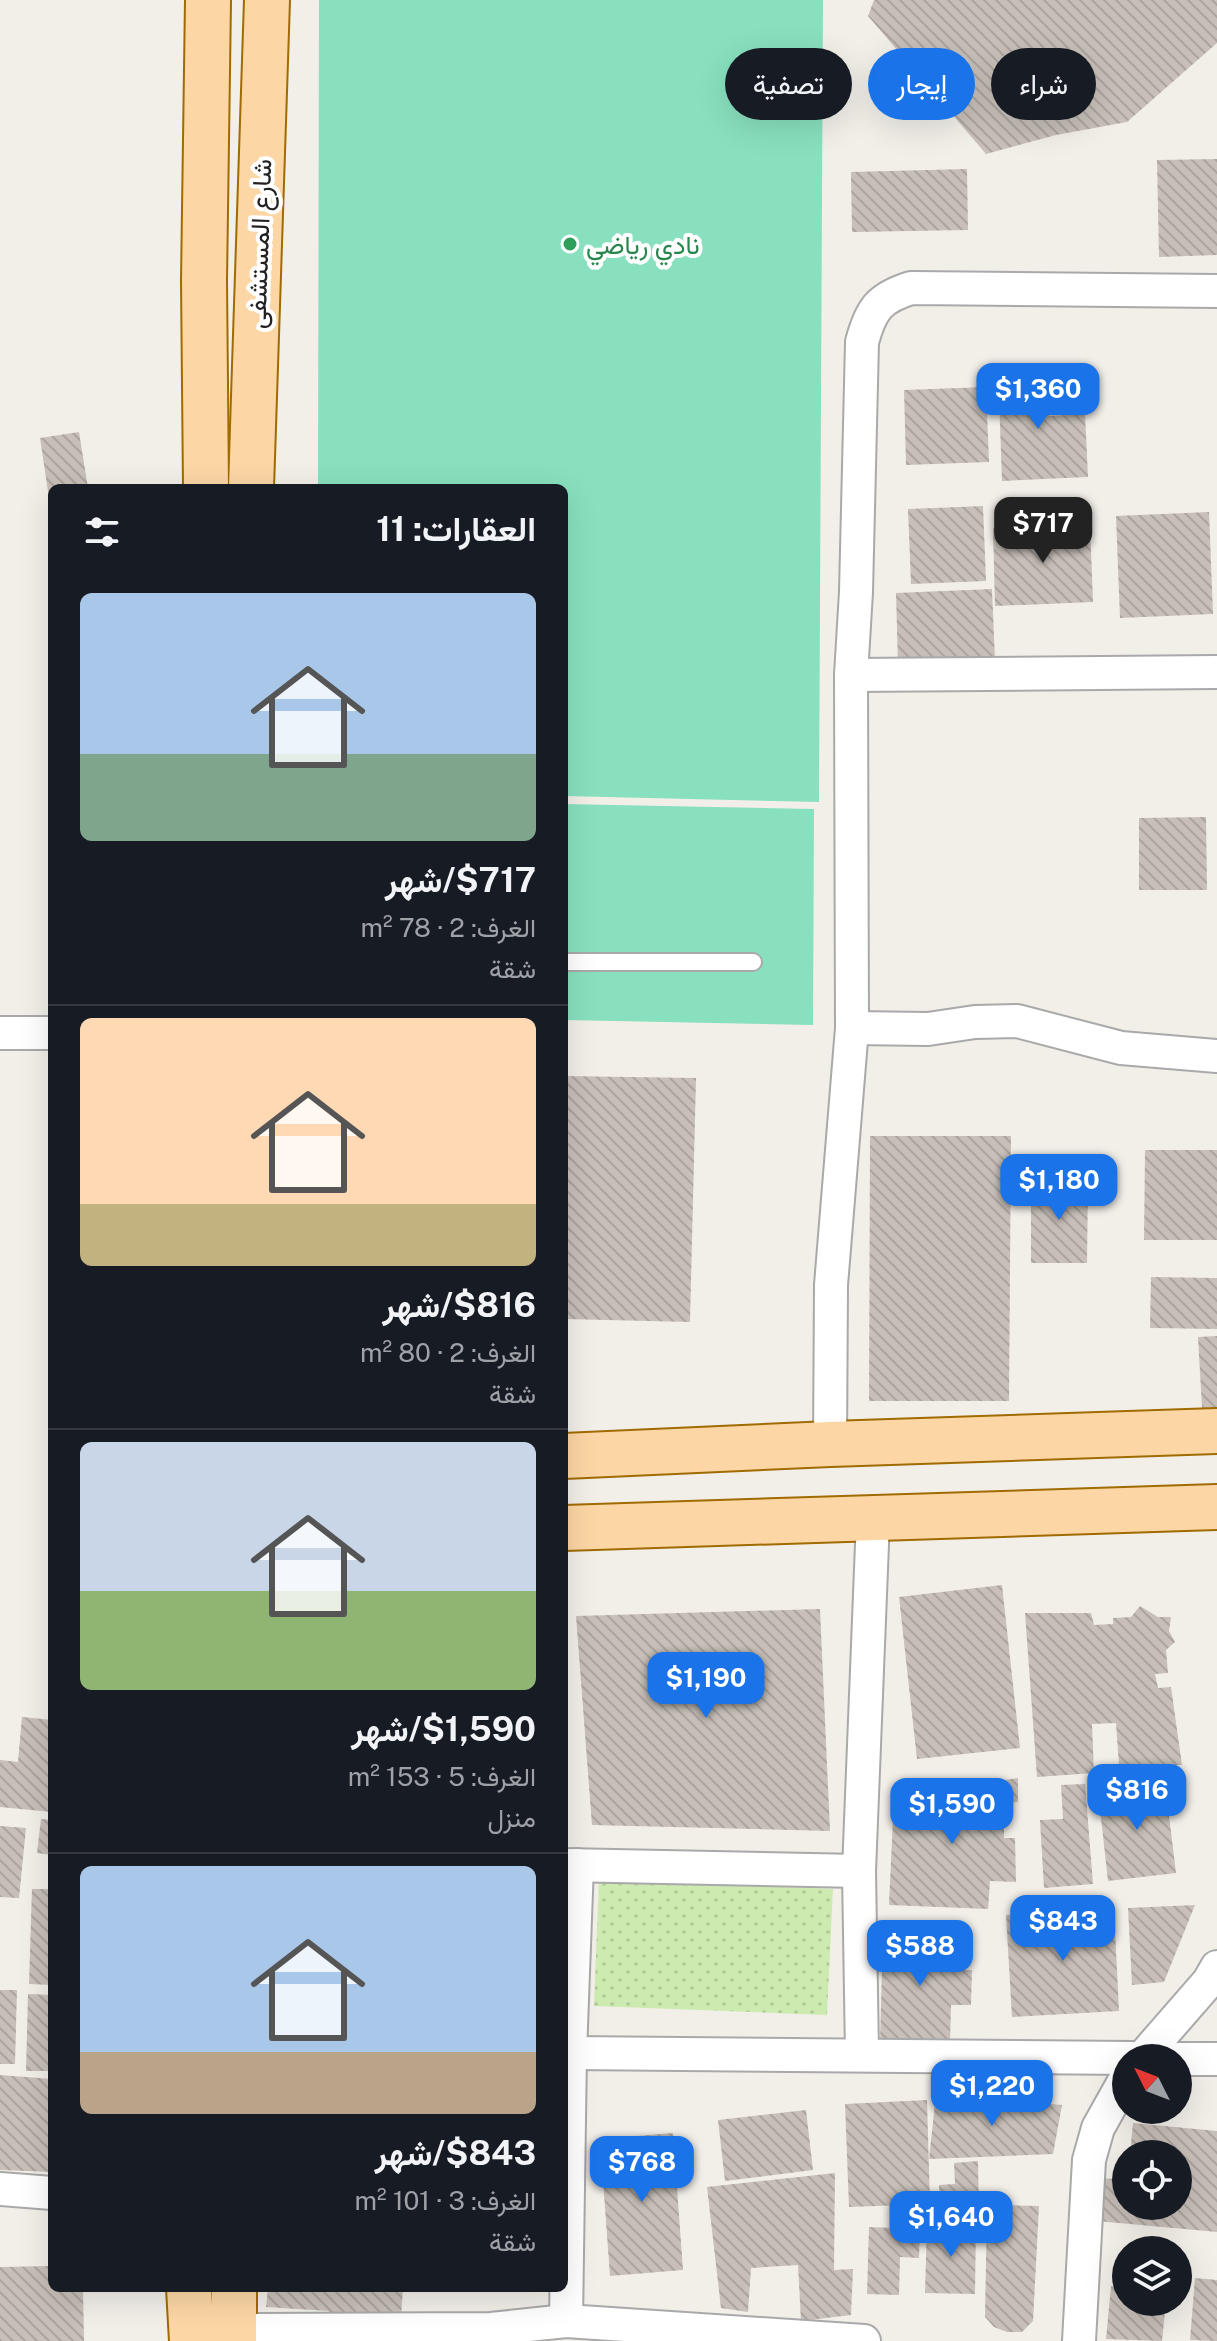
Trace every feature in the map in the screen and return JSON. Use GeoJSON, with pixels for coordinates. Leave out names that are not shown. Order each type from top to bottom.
{"type":"FeatureCollection","features":[{"type":"Feature","properties":{"kind":"main road","name":"شارع المستشفى"},"geometry":{"type":"LineString","coordinates":[[206,484],[204,281],[208,0]]}},
{"type":"Feature","properties":{"kind":"main road","name":"شارع المستشفى"},"geometry":{"type":"LineString","coordinates":[[251,484],[267,0]]}},
{"type":"Feature","properties":{"kind":"main road"},"geometry":{"type":"LineString","coordinates":[[568,1456],[1217,1431]]}},
{"type":"Feature","properties":{"kind":"main road"},"geometry":{"type":"LineString","coordinates":[[568,1528],[1217,1507]]}},
{"type":"Feature","properties":{"kind":"main road"},"geometry":{"type":"LineString","coordinates":[[189,2292],[192,2341]]}},
{"type":"Feature","properties":{"kind":"street"},"geometry":{"type":"LineString","coordinates":[[830,1444],[831,1285],[852,1028],[851,675],[862,342],[867,323],[877,305],[892,294],[911,288],[1217,291]]}},
{"type":"Feature","properties":{"kind":"street"},"geometry":{"type":"LineString","coordinates":[[851,675],[1217,672]]}},
{"type":"Feature","properties":{"kind":"street"},"geometry":{"type":"LineString","coordinates":[[852,1028],[928,1029],[975,1022],[1017,1021],[1121,1048],[1217,1056]]}},
{"type":"Feature","properties":{"kind":"street"},"geometry":{"type":"LineString","coordinates":[[0,1033],[48,1033]]}},
{"type":"Feature","properties":{"kind":"street"},"geometry":{"type":"LineString","coordinates":[[862,2054],[859,1871],[873,1519]]}},
{"type":"Feature","properties":{"kind":"street"},"geometry":{"type":"LineString","coordinates":[[568,2187],[571,1865],[859,1871]]}},
{"type":"Feature","properties":{"kind":"street"},"geometry":{"type":"LineString","coordinates":[[1154,2044],[1209,1981],[1217,1967]]}},
{"type":"Feature","properties":{"kind":"street"},"geometry":{"type":"LineString","coordinates":[[570,2053],[1112,2058]]}},
{"type":"Feature","properties":{"kind":"street"},"geometry":{"type":"LineString","coordinates":[[1192,2059],[1217,2059]]}},
{"type":"Feature","properties":{"kind":"street"},"geometry":{"type":"LineString","coordinates":[[1079,2341],[1089,2160],[1098,2128],[1112,2103]]}},
{"type":"Feature","properties":{"kind":"street"},"geometry":{"type":"LineString","coordinates":[[0,2189],[48,2193]]}},
{"type":"Feature","properties":{"kind":"street"},"geometry":{"type":"LineString","coordinates":[[566,2292],[566,2321]]}},
{"type":"Feature","properties":{"kind":"street"},"geometry":{"type":"LineString","coordinates":[[234,2320],[491,2335],[566,2321],[864,2341]]}},
{"type":"Feature","properties":{"kind":"lane"},"geometry":{"type":"LineString","coordinates":[[568,962],[753,962]]}},
{"type":"Feature","properties":{"kind":"green space","name":"نادي رياضي"},"geometry":{"type":"Polygon","coordinates":[[[319,0],[823,0],[823,48],[725,48],[725,120],[822,120],[819,802],[568,796],[568,484],[318,484],[319,0]]]}},
{"type":"Feature","properties":{"kind":"green space"},"geometry":{"type":"Polygon","coordinates":[[[568,804],[814,809],[813,1025],[568,1020],[568,804]]]}},
{"type":"Feature","properties":{"kind":"green space"},"geometry":{"type":"Polygon","coordinates":[[[599,1879],[833,1889],[827,2015],[594,2006],[599,1879]]]}},
{"type":"Feature","properties":{"kind":"building"},"geometry":{"type":"Polygon","coordinates":[[[874,0],[1217,0],[1217,43],[1127,122],[1056,135],[986,154],[957,120],[975,120],[975,48],[895,48],[868,16],[874,0]]]}},
{"type":"Feature","properties":{"kind":"building"},"geometry":{"type":"Polygon","coordinates":[[[1217,159],[1217,255],[1159,257],[1157,160],[1217,159]]]}},
{"type":"Feature","properties":{"kind":"building"},"geometry":{"type":"Polygon","coordinates":[[[967,169],[968,230],[852,232],[851,172],[967,169]]]}},
{"type":"Feature","properties":{"kind":"building"},"geometry":{"type":"Polygon","coordinates":[[[1047,368],[1049,416],[1085,414],[1088,477],[1002,481],[998,370],[1047,368]]]}},
{"type":"Feature","properties":{"kind":"building"},"geometry":{"type":"Polygon","coordinates":[[[986,387],[989,462],[906,465],[904,390],[986,387]]]}},
{"type":"Feature","properties":{"kind":"building"},"geometry":{"type":"Polygon","coordinates":[[[79,432],[87,484],[48,484],[48,491],[40,438],[79,432]]]}},
{"type":"Feature","properties":{"kind":"building"},"geometry":{"type":"Polygon","coordinates":[[[983,506],[986,581],[911,584],[908,509],[983,506]]]}},
{"type":"Feature","properties":{"kind":"building"},"geometry":{"type":"Polygon","coordinates":[[[1209,512],[1213,614],[1120,618],[1116,516],[1209,512]]]}},
{"type":"Feature","properties":{"kind":"building"},"geometry":{"type":"Polygon","coordinates":[[[1090,524],[1093,602],[995,606],[993,528],[1090,524]]]}},
{"type":"Feature","properties":{"kind":"building"},"geometry":{"type":"Polygon","coordinates":[[[992,589],[995,660],[898,665],[896,593],[992,589]]]}},
{"type":"Feature","properties":{"kind":"building"},"geometry":{"type":"Polygon","coordinates":[[[1206,817],[1207,890],[1139,890],[1139,818],[1206,817]]]}},
{"type":"Feature","properties":{"kind":"building"},"geometry":{"type":"Polygon","coordinates":[[[568,1076],[696,1078],[690,1322],[568,1319],[568,1076]]]}},
{"type":"Feature","properties":{"kind":"building"},"geometry":{"type":"Polygon","coordinates":[[[870,1136],[1011,1136],[1009,1401],[869,1401],[870,1136]]]}},
{"type":"Feature","properties":{"kind":"building"},"geometry":{"type":"Polygon","coordinates":[[[1145,1150],[1217,1150],[1217,1240],[1144,1240],[1145,1150]]]}},
{"type":"Feature","properties":{"kind":"building"},"geometry":{"type":"Polygon","coordinates":[[[1031,1182],[1088,1182],[1087,1263],[1031,1263],[1031,1182]]]}},
{"type":"Feature","properties":{"kind":"building"},"geometry":{"type":"Polygon","coordinates":[[[1151,1277],[1217,1278],[1217,1329],[1150,1328],[1151,1277]]]}},
{"type":"Feature","properties":{"kind":"building"},"geometry":{"type":"Polygon","coordinates":[[[1217,1336],[1217,1424],[1203,1425],[1198,1337],[1217,1336]]]}},
{"type":"Feature","properties":{"kind":"building"},"geometry":{"type":"Polygon","coordinates":[[[1002,1585],[1020,1748],[917,1759],[899,1597],[1002,1585]]]}},
{"type":"Feature","properties":{"kind":"building"},"geometry":{"type":"Polygon","coordinates":[[[1140,1606],[1158,1617],[1171,1617],[1169,1631],[1175,1642],[1166,1650],[1168,1673],[1155,1674],[1158,1688],[1171,1687],[1182,1765],[1119,1765],[1116,1723],[1092,1724],[1094,1773],[1037,1777],[1025,1613],[1091,1613],[1094,1625],[1113,1624],[1113,1618],[1131,1617],[1140,1606]]]}},
{"type":"Feature","properties":{"kind":"building"},"geometry":{"type":"Polygon","coordinates":[[[820,1609],[830,1831],[592,1825],[576,1616],[820,1609]]]}},
{"type":"Feature","properties":{"kind":"building"},"geometry":{"type":"Polygon","coordinates":[[[22,1717],[48,1720],[48,1812],[0,1807],[0,1760],[18,1762],[22,1717]]]}},
{"type":"Feature","properties":{"kind":"building"},"geometry":{"type":"Polygon","coordinates":[[[1018,1778],[1018,1802],[1004,1803],[1004,1838],[1015,1838],[1016,1882],[990,1881],[988,1909],[889,1905],[894,1797],[1018,1778]]]}},
{"type":"Feature","properties":{"kind":"building"},"geometry":{"type":"Polygon","coordinates":[[[1165,1783],[1176,1873],[1108,1881],[1098,1791],[1165,1783]]]}},
{"type":"Feature","properties":{"kind":"building"},"geometry":{"type":"Polygon","coordinates":[[[1085,1784],[1093,1884],[1044,1888],[1040,1820],[1063,1819],[1061,1785],[1085,1784]]]}},
{"type":"Feature","properties":{"kind":"building"},"geometry":{"type":"Polygon","coordinates":[[[41,1819],[48,1820],[48,1854],[37,1853],[41,1819]]]}},
{"type":"Feature","properties":{"kind":"building"},"geometry":{"type":"Polygon","coordinates":[[[0,1826],[26,1828],[19,1898],[0,1897],[0,1826]]]}},
{"type":"Feature","properties":{"kind":"building"},"geometry":{"type":"Polygon","coordinates":[[[32,1889],[48,1889],[48,1985],[29,1984],[32,1889]]]}},
{"type":"Feature","properties":{"kind":"building"},"geometry":{"type":"Polygon","coordinates":[[[1195,1905],[1164,1982],[1132,1985],[1128,1908],[1195,1905]]]}},
{"type":"Feature","properties":{"kind":"building"},"geometry":{"type":"Polygon","coordinates":[[[1114,1909],[1119,2011],[1012,2017],[1006,1915],[1114,1909]]]}},
{"type":"Feature","properties":{"kind":"building"},"geometry":{"type":"Polygon","coordinates":[[[883,1933],[953,1934],[952,1970],[972,1970],[971,2005],[951,2005],[950,2043],[880,2042],[883,1933]]]}},
{"type":"Feature","properties":{"kind":"building"},"geometry":{"type":"Polygon","coordinates":[[[0,1990],[17,1990],[15,2064],[0,2064],[0,1990]]]}},
{"type":"Feature","properties":{"kind":"building"},"geometry":{"type":"Polygon","coordinates":[[[28,1994],[48,1995],[48,2071],[26,2071],[28,1994]]]}},
{"type":"Feature","properties":{"kind":"building"},"geometry":{"type":"Polygon","coordinates":[[[0,2075],[48,2079],[48,2172],[0,2170],[0,2075]]]}},
{"type":"Feature","properties":{"kind":"building"},"geometry":{"type":"Polygon","coordinates":[[[936,2094],[1062,2105],[1053,2154],[929,2159],[936,2094]]]}},
{"type":"Feature","properties":{"kind":"building"},"geometry":{"type":"Polygon","coordinates":[[[927,2100],[930,2204],[849,2207],[845,2104],[927,2100]]]}},
{"type":"Feature","properties":{"kind":"building"},"geometry":{"type":"Polygon","coordinates":[[[806,2110],[813,2170],[725,2181],[718,2120],[806,2110]]]}},
{"type":"Feature","properties":{"kind":"building"},"geometry":{"type":"Polygon","coordinates":[[[1133,2124],[1217,2131],[1217,2232],[1097,2221],[1101,2178],[1112,2179],[1112,2220],[1192,2220],[1192,2140],[1131,2140],[1133,2124]]]}},
{"type":"Feature","properties":{"kind":"building"},"geometry":{"type":"Polygon","coordinates":[[[673,2133],[683,2270],[610,2276],[600,2139],[673,2133]]]}},
{"type":"Feature","properties":{"kind":"building"},"geometry":{"type":"Polygon","coordinates":[[[978,2161],[979,2210],[940,2211],[939,2185],[955,2184],[954,2163],[978,2161]]]}},
{"type":"Feature","properties":{"kind":"building"},"geometry":{"type":"Polygon","coordinates":[[[835,2173],[834,2270],[853,2269],[851,2315],[801,2321],[798,2265],[751,2268],[748,2312],[721,2308],[707,2187],[835,2173]]]}},
{"type":"Feature","properties":{"kind":"building"},"geometry":{"type":"Polygon","coordinates":[[[987,2205],[1039,2206],[1033,2321],[1022,2332],[1007,2332],[994,2327],[985,2317],[987,2205]]]}},
{"type":"Feature","properties":{"kind":"building"},"geometry":{"type":"Polygon","coordinates":[[[927,2223],[976,2224],[975,2294],[925,2293],[927,2223]]]}},
{"type":"Feature","properties":{"kind":"building"},"geometry":{"type":"Polygon","coordinates":[[[869,2227],[920,2229],[919,2258],[900,2257],[899,2295],[867,2294],[869,2227]]]}},
{"type":"Feature","properties":{"kind":"building"},"geometry":{"type":"Polygon","coordinates":[[[48,2266],[48,2292],[83,2292],[84,2341],[0,2341],[0,2267],[48,2266]]]}},
{"type":"Feature","properties":{"kind":"building"},"geometry":{"type":"Polygon","coordinates":[[[1195,2278],[1217,2280],[1217,2341],[1190,2340],[1195,2278]]]}},
{"type":"Feature","properties":{"kind":"building"},"geometry":{"type":"Polygon","coordinates":[[[1111,2286],[1112,2316],[1165,2316],[1162,2341],[1106,2339],[1111,2286]]]}},
{"type":"Feature","properties":{"kind":"building"},"geometry":{"type":"Polygon","coordinates":[[[268,2292],[403,2292],[401,2317],[354,2313],[350,2320],[334,2321],[328,2311],[266,2307],[268,2292]]]}},
{"type":"Feature","properties":{"kind":"place","name":"نادي رياضي"},"geometry":{"type":"Point","coordinates":[570,244]}}]}
